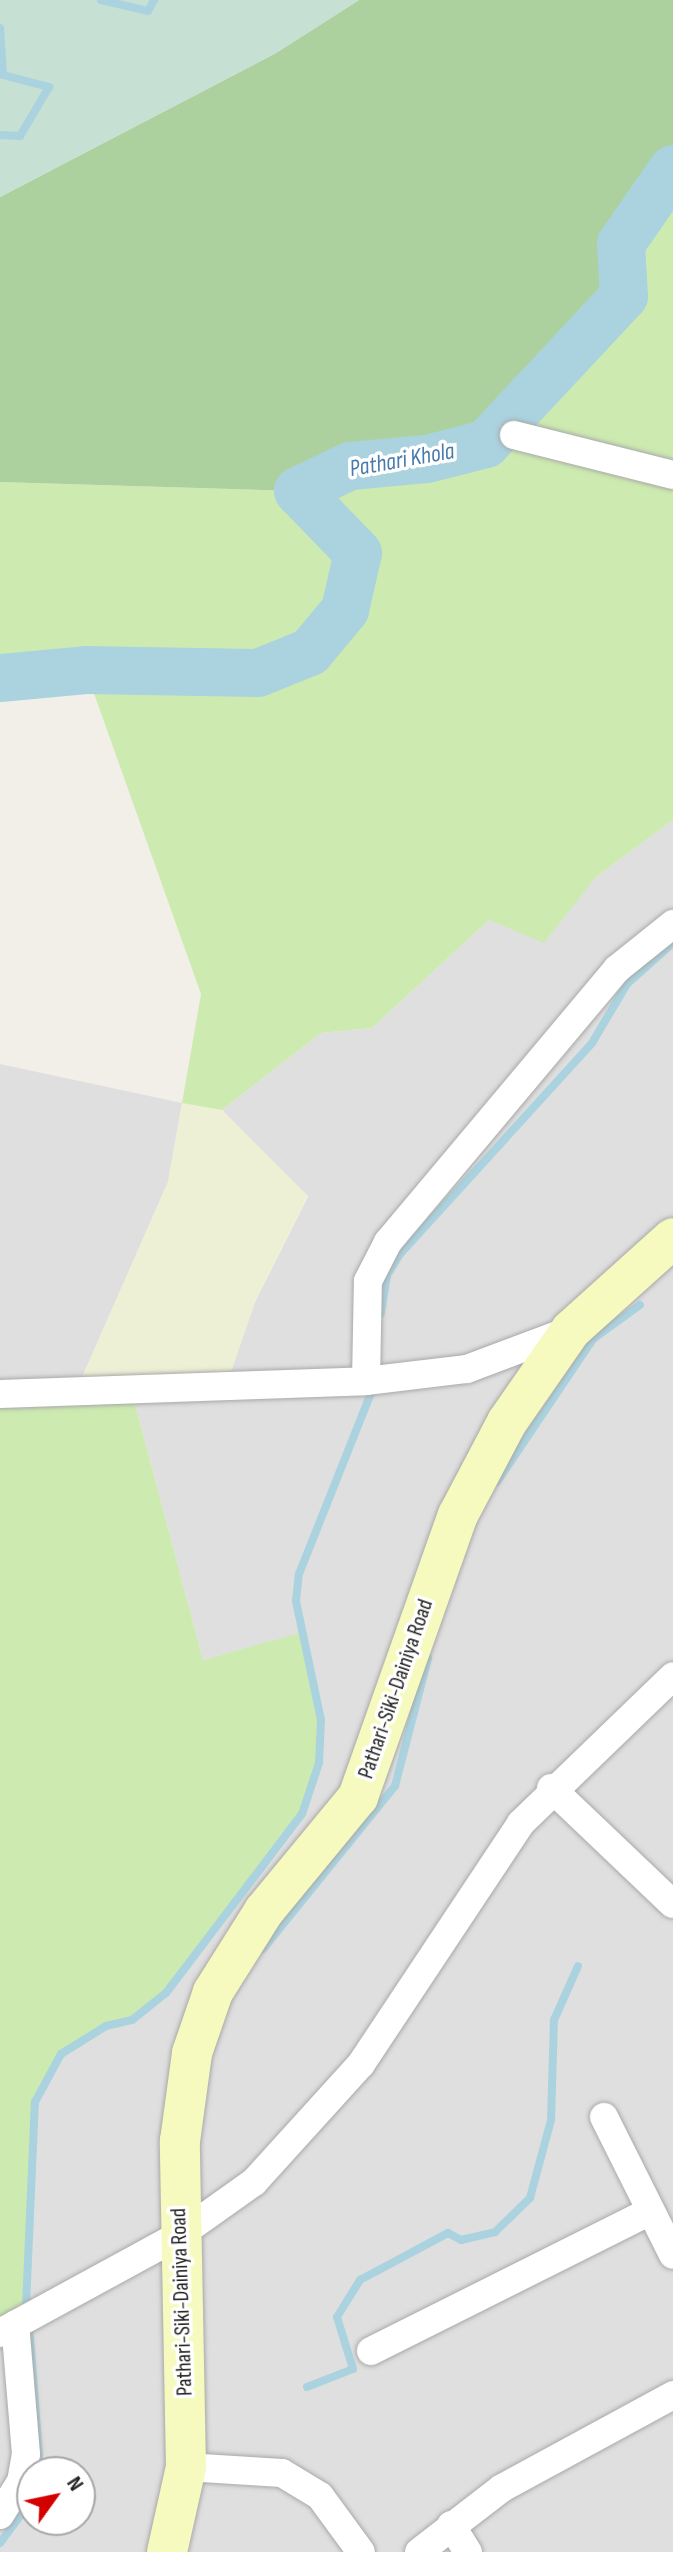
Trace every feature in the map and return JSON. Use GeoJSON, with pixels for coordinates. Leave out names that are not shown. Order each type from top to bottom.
{"type":"FeatureCollection","features":[{"type":"Feature","properties":{"kind":"main road","name":"Pathari-Siki-Dainiya Road"},"geometry":{"type":"LineString","coordinates":[[167,2552],[186,2467],[178,2236],[188,2082],[213,1992],[264,1911],[358,1797],[458,1515],[507,1422],[571,1330],[673,1238]]}},
{"type":"Feature","properties":{"kind":"street"},"geometry":{"type":"LineString","coordinates":[[514,435],[673,475]]}},
{"type":"Feature","properties":{"kind":"street"},"geometry":{"type":"LineString","coordinates":[[366,1381],[368,1281],[388,1242],[617,969],[673,924]]}},
{"type":"Feature","properties":{"kind":"street"},"geometry":{"type":"LineString","coordinates":[[0,1394],[366,1381],[467,1369],[571,1330]]}},
{"type":"Feature","properties":{"kind":"street"},"geometry":{"type":"LineString","coordinates":[[0,2515],[21,2482],[26,2454],[8,2328],[52,2301],[178,2236],[254,2182],[307,2130],[551,1788],[673,1676]]}},
{"type":"Feature","properties":{"kind":"street"},"geometry":{"type":"LineString","coordinates":[[551,1788],[673,1904]]}},
{"type":"Feature","properties":{"kind":"street"},"geometry":{"type":"LineString","coordinates":[[604,2117],[673,2255]]}},
{"type":"Feature","properties":{"kind":"street"},"geometry":{"type":"LineString","coordinates":[[371,2351],[649,2212]]}},
{"type":"Feature","properties":{"kind":"street"},"geometry":{"type":"LineString","coordinates":[[419,2552],[502,2488],[673,2395]]}},
{"type":"Feature","properties":{"kind":"street"},"geometry":{"type":"LineString","coordinates":[[186,2467],[282,2473],[320,2496],[361,2552]]}},
{"type":"Feature","properties":{"kind":"street"},"geometry":{"type":"LineString","coordinates":[[451,2525],[468,2552]]}},
{"type":"Feature","properties":{"kind":"shaded area"},"geometry":{"type":"Polygon","coordinates":[[[673,820],[673,2552],[0,2552],[0,2333],[31,2214],[35,2102],[61,2054],[106,2026],[132,2020],[166,1993],[282,1841],[321,1720],[303,1633],[203,1660],[131,1389],[226,1386],[255,1302],[308,1197],[222,1110],[321,1033],[372,1028],[489,920],[570,907],[596,877],[673,820]]]}},
{"type":"Feature","properties":{"kind":"shaded area"},"geometry":{"type":"Polygon","coordinates":[[[0,1064],[182,1103],[168,1182],[76,1391],[0,1394],[0,1064]]]}},
{"type":"Feature","properties":{"kind":"green space"},"geometry":{"type":"Polygon","coordinates":[[[0,0],[359,0],[276,53],[0,197],[0,0]]]}},
{"type":"Feature","properties":{"kind":"green space"},"geometry":{"type":"Polygon","coordinates":[[[359,0],[673,0],[673,169],[621,244],[624,296],[486,444],[427,459],[350,466],[298,491],[0,482],[0,197],[276,53],[359,0]]]}},
{"type":"Feature","properties":{"kind":"green space"},"geometry":{"type":"Polygon","coordinates":[[[673,169],[673,820],[596,877],[544,943],[489,920],[372,1028],[321,1033],[222,1110],[182,1103],[201,994],[86,671],[0,678],[0,482],[298,491],[350,466],[427,459],[624,296],[621,244],[673,169]]]}},
{"type":"Feature","properties":{"kind":"green space"},"geometry":{"type":"Polygon","coordinates":[[[182,1103],[222,1110],[308,1196],[255,1302],[226,1386],[76,1391],[168,1182],[182,1103]]]}},
{"type":"Feature","properties":{"kind":"green space"},"geometry":{"type":"Polygon","coordinates":[[[131,1389],[203,1660],[303,1632],[321,1720],[319,1763],[302,1814],[166,1993],[132,2020],[106,2026],[61,2054],[35,2102],[26,2306],[0,2333],[0,1394],[131,1389]]]}},
{"type":"Feature","properties":{"kind":"waterway"},"geometry":{"type":"LineString","coordinates":[[101,0],[148,11],[154,0]]}},
{"type":"Feature","properties":{"kind":"waterway"},"geometry":{"type":"LineString","coordinates":[[0,28],[3,75],[49,87],[20,136],[0,135]]}},
{"type":"Feature","properties":{"kind":"waterway","name":"Pathari Khola"},"geometry":{"type":"LineString","coordinates":[[0,678],[86,670],[258,673],[310,652],[345,610],[358,553],[298,491],[350,466],[427,459],[486,444],[624,296],[621,244],[673,169]]}},
{"type":"Feature","properties":{"kind":"waterway"},"geometry":{"type":"LineString","coordinates":[[381,1313],[387,1275],[401,1253],[592,1043],[627,984],[673,943]]}},
{"type":"Feature","properties":{"kind":"waterway"},"geometry":{"type":"LineString","coordinates":[[497,1482],[593,1339],[640,1305]]}},
{"type":"Feature","properties":{"kind":"waterway"},"geometry":{"type":"LineString","coordinates":[[26,2306],[35,2102],[61,2054],[106,2026],[132,2020],[166,1993],[302,1814],[319,1763],[321,1720],[296,1601],[299,1574],[371,1393]]}},
{"type":"Feature","properties":{"kind":"waterway"},"geometry":{"type":"LineString","coordinates":[[263,1949],[395,1786],[428,1658]]}},
{"type":"Feature","properties":{"kind":"waterway"},"geometry":{"type":"LineString","coordinates":[[307,2387],[353,2369],[337,2317],[360,2280],[448,2233],[461,2240],[495,2232],[530,2198],[551,2120],[554,2020],[578,1966]]}},
{"type":"Feature","properties":{"kind":"waterway"},"geometry":{"type":"LineString","coordinates":[[29,2324],[39,2456]]}},
{"type":"Feature","properties":{"kind":"waterway"},"geometry":{"type":"LineString","coordinates":[[0,2543],[16,2522]]}}]}
